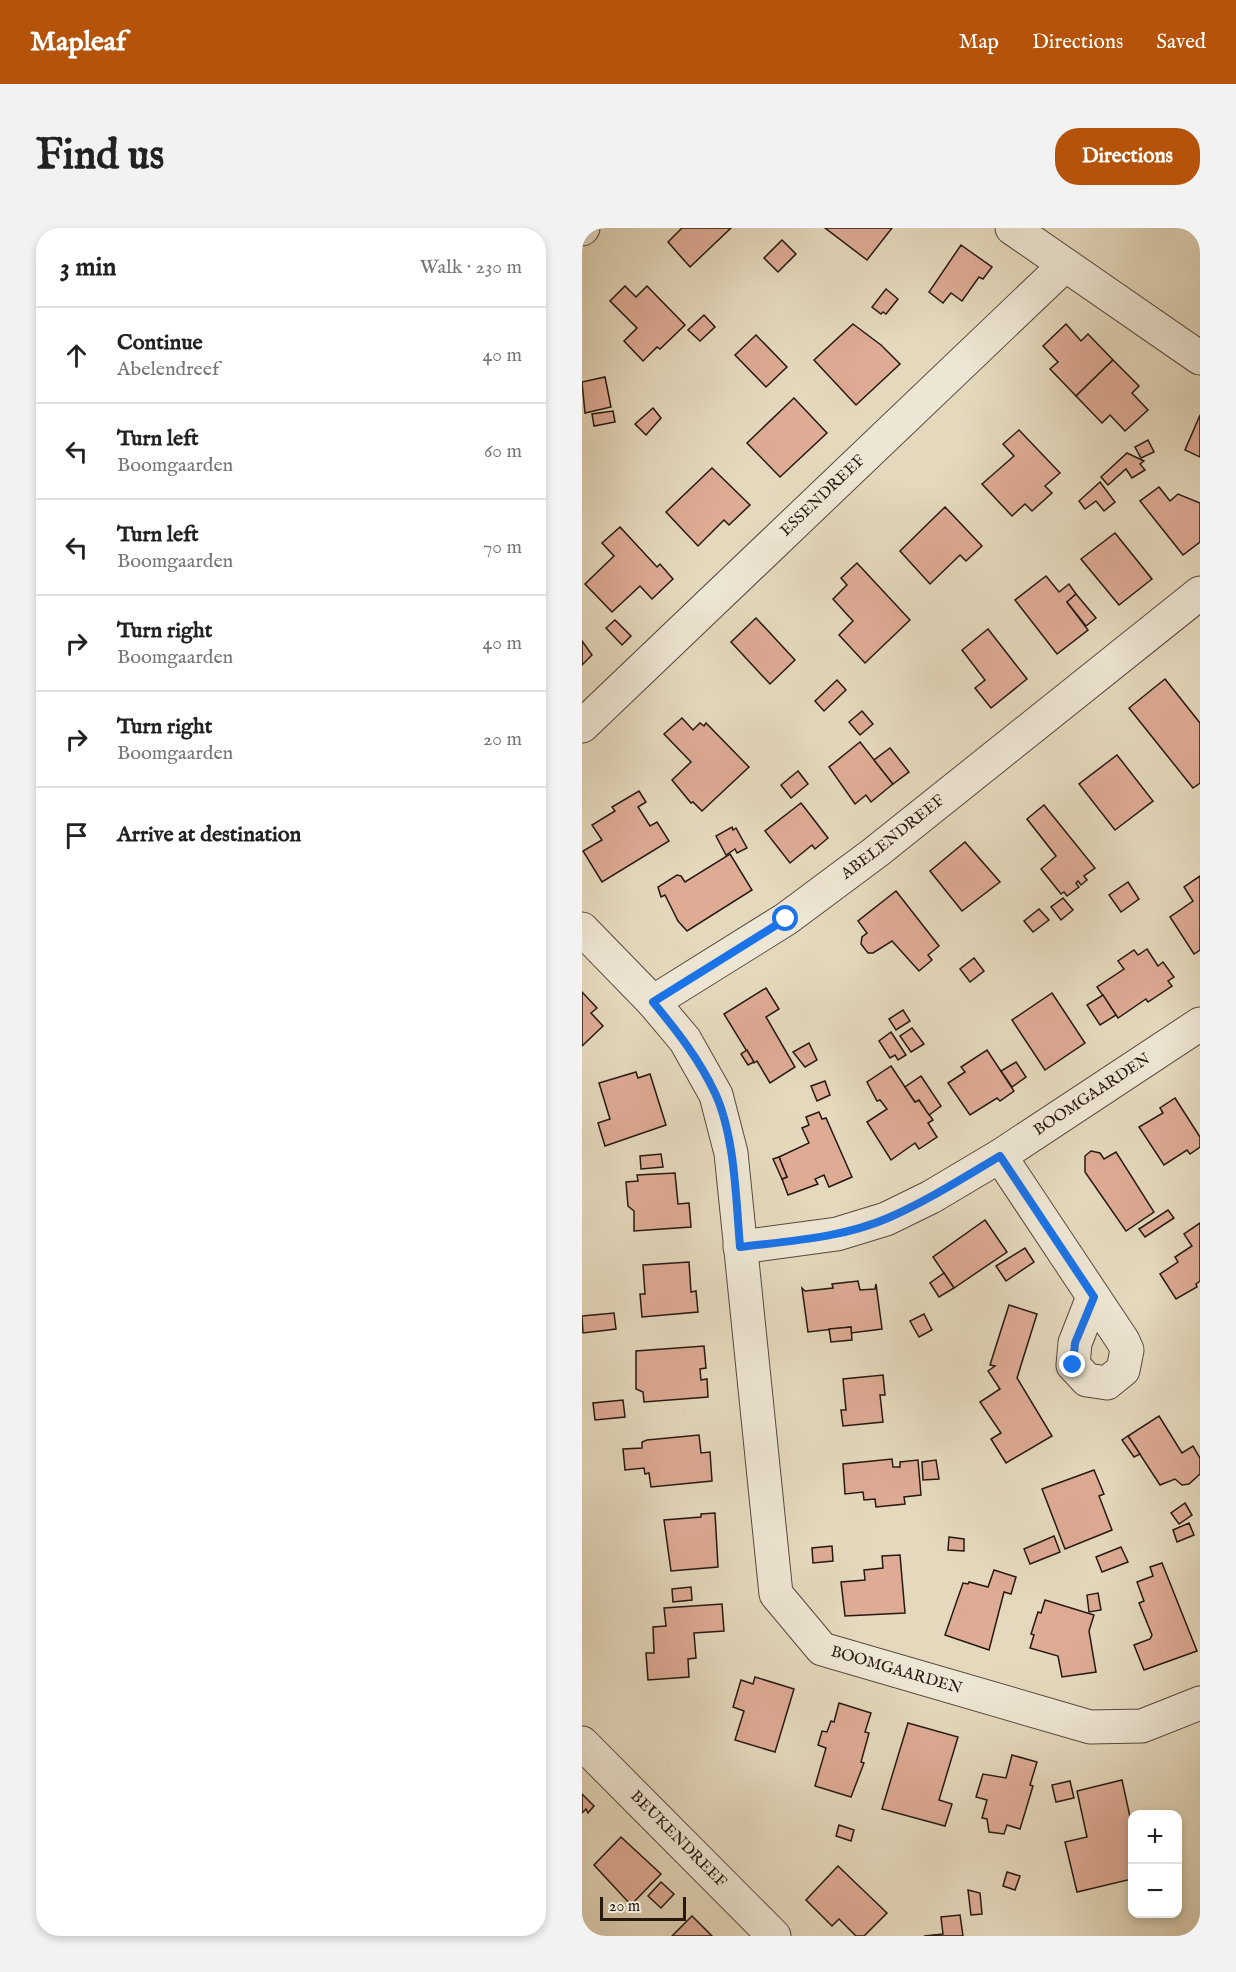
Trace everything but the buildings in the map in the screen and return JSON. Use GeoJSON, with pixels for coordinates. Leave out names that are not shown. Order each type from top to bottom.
{"type":"FeatureCollection","features":[{"type":"Feature","properties":{"kind":"street"},"geometry":{"type":"LineString","coordinates":[[1012,228],[1200,358]]}},
{"type":"Feature","properties":{"kind":"street","name":"ESSENDREEF"},"geometry":{"type":"LineString","coordinates":[[582,726],[1064,266]]}},
{"type":"Feature","properties":{"kind":"street","name":"ABELENDREEF"},"geometry":{"type":"LineString","coordinates":[[653,1002],[786,919],[867,859],[1200,593]]}},
{"type":"Feature","properties":{"kind":"street"},"geometry":{"type":"LineString","coordinates":[[582,929],[653,1002]]}},
{"type":"Feature","properties":{"kind":"street","name":"BOOMGAARDEN"},"geometry":{"type":"LineString","coordinates":[[653,1002],[685,1040],[716,1095],[731,1153],[776,1594],[822,1648],[1090,1726],[1142,1726],[1200,1703]]}},
{"type":"Feature","properties":{"kind":"street","name":"BOOMGAARDEN"},"geometry":{"type":"LineString","coordinates":[[740,1247],[837,1234],[886,1219],[930,1197],[1000,1156],[1192,1029]]}},
{"type":"Feature","properties":{"kind":"street"},"geometry":{"type":"LineString","coordinates":[[1000,1156],[1094,1297]]}},
{"type":"Feature","properties":{"kind":"street","name":"BEUKENDREEF"},"geometry":{"type":"LineString","coordinates":[[582,1743],[774,1936]]}},
{"type":"Feature","properties":{"kind":"route"},"geometry":{"type":"LineString","coordinates":[[786,919],[653,1002],[685,1040],[716,1095],[731,1153],[740,1247],[837,1234],[886,1219],[930,1197],[1000,1156],[1094,1297],[1075,1343],[1072,1355],[1073,1365]]}}]}
